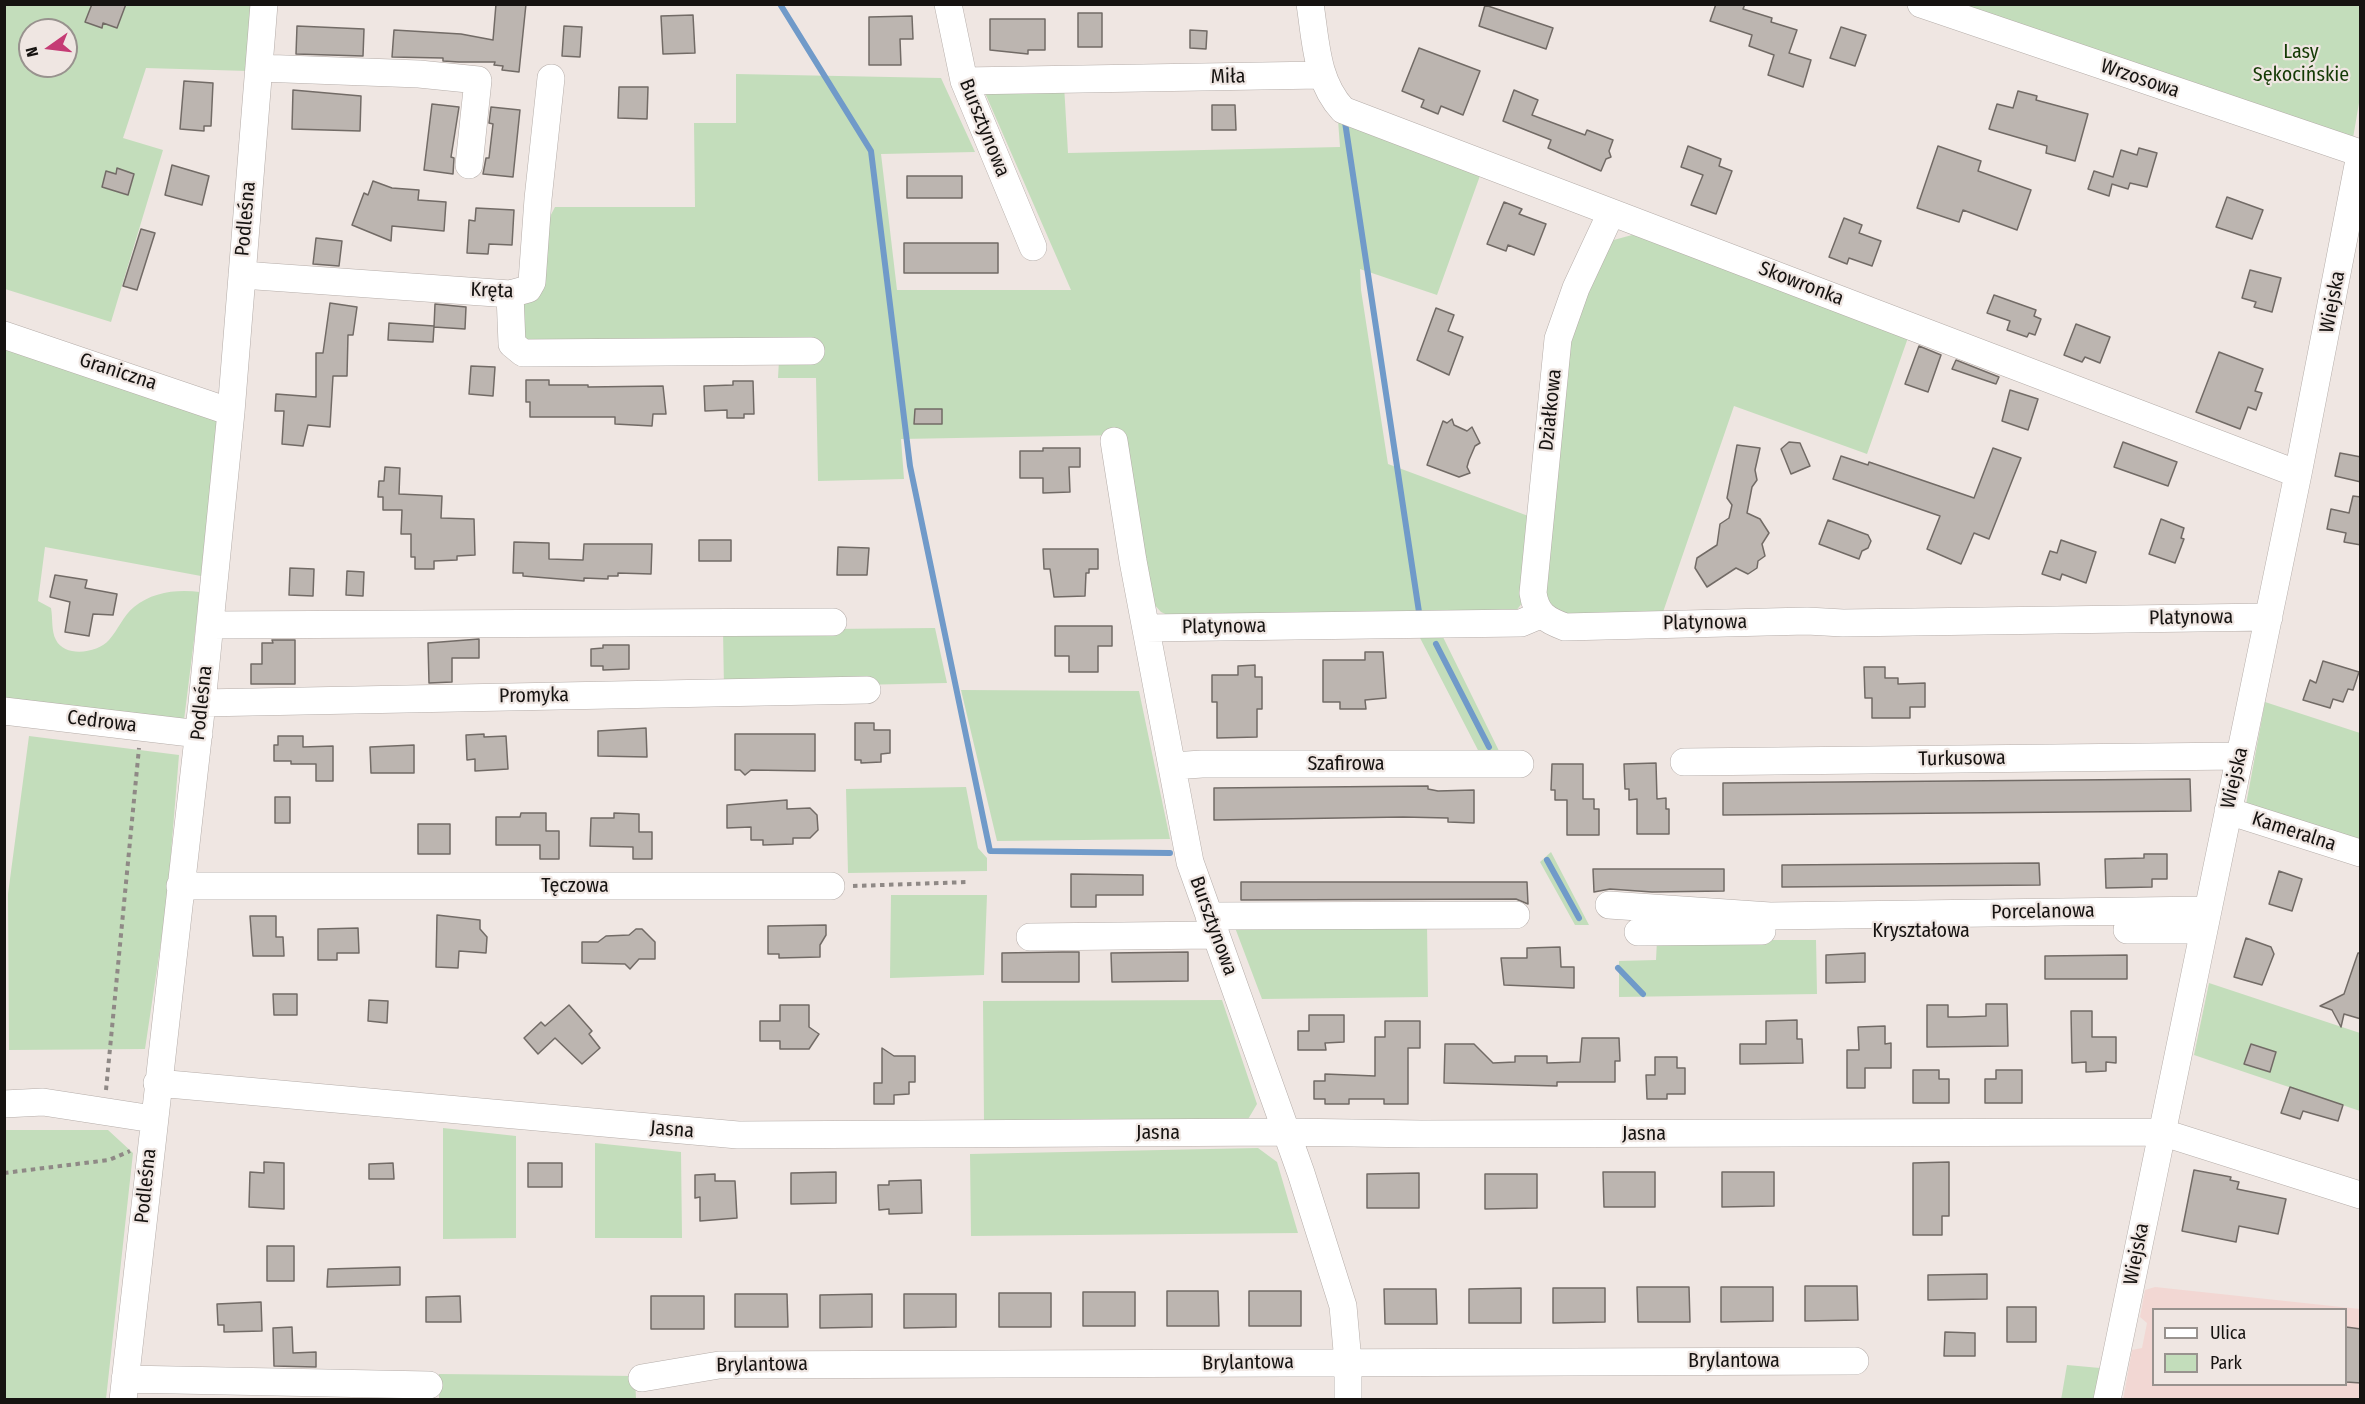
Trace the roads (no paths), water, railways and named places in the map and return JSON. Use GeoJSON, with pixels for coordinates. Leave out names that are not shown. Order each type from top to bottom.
{"type":"FeatureCollection","features":[{"type":"Feature","properties":{"kind":"street","name":"Podleśna"},"geometry":{"type":"LineString","coordinates":[[124,1389],[157,1083],[199,734],[231,412],[264,4]]}},
{"type":"Feature","properties":{"kind":"street","name":"Bursztynowa"},"geometry":{"type":"LineString","coordinates":[[948,4],[964,81],[1033,247]]}},
{"type":"Feature","properties":{"kind":"street"},"geometry":{"type":"LineString","coordinates":[[1310,4],[1321,75]]}},
{"type":"Feature","properties":{"kind":"street","name":"Wrzosowa"},"geometry":{"type":"LineString","coordinates":[[1921,4],[2361,154]]}},
{"type":"Feature","properties":{"kind":"street"},"geometry":{"type":"LineString","coordinates":[[259,68],[419,74],[478,80],[469,165]]}},
{"type":"Feature","properties":{"kind":"street","name":"Miła"},"geometry":{"type":"LineString","coordinates":[[964,81],[1321,75]]}},
{"type":"Feature","properties":{"kind":"street","name":"Skowronka"},"geometry":{"type":"LineString","coordinates":[[1321,75],[1328,92],[1343,110],[2298,474]]}},
{"type":"Feature","properties":{"kind":"street","name":"Kręta"},"geometry":{"type":"LineString","coordinates":[[242,275],[510,294],[528,290],[532,282],[551,78]]}},
{"type":"Feature","properties":{"kind":"street","name":"Wiejska"},"geometry":{"type":"LineString","coordinates":[[2107,1400],[2358,189],[2361,154]]}},
{"type":"Feature","properties":{"kind":"street","name":"Działkowa"},"geometry":{"type":"LineString","coordinates":[[1540,615],[1533,593],[1558,339],[1576,288],[1611,213]]}},
{"type":"Feature","properties":{"kind":"street"},"geometry":{"type":"LineString","coordinates":[[510,294],[512,344],[523,353],[811,351]]}},
{"type":"Feature","properties":{"kind":"street","name":"Graniczna"},"geometry":{"type":"LineString","coordinates":[[4,335],[231,412]]}},
{"type":"Feature","properties":{"kind":"street","name":"Bursztynowa"},"geometry":{"type":"LineString","coordinates":[[1114,441],[1190,862],[1286,1132],[1342,1306],[1348,1362],[1348,1400]]}},
{"type":"Feature","properties":{"kind":"street","name":"Platynowa"},"geometry":{"type":"LineString","coordinates":[[1146,628],[1521,623],[1540,615],[1565,627],[1807,621],[2269,617]]}},
{"type":"Feature","properties":{"kind":"street"},"geometry":{"type":"LineString","coordinates":[[210,625],[833,622]]}},
{"type":"Feature","properties":{"kind":"street","name":"Promyka"},"geometry":{"type":"LineString","coordinates":[[202,703],[867,690]]}},
{"type":"Feature","properties":{"kind":"street","name":"Cedrowa"},"geometry":{"type":"LineString","coordinates":[[4,711],[199,734]]}},
{"type":"Feature","properties":{"kind":"street","name":"Turkusowa"},"geometry":{"type":"LineString","coordinates":[[1684,762],[2241,756]]}},
{"type":"Feature","properties":{"kind":"street","name":"Szafirowa"},"geometry":{"type":"LineString","coordinates":[[1173,766],[1202,764],[1520,764]]}},
{"type":"Feature","properties":{"kind":"street","name":"Kameralna"},"geometry":{"type":"LineString","coordinates":[[2228,811],[2361,853]]}},
{"type":"Feature","properties":{"kind":"street","name":"Tęczowa"},"geometry":{"type":"LineString","coordinates":[[180,886],[831,886]]}},
{"type":"Feature","properties":{"kind":"street","name":"Porcelanowa"},"geometry":{"type":"LineString","coordinates":[[1609,904],[1770,916],[2206,920]]}},
{"type":"Feature","properties":{"kind":"street"},"geometry":{"type":"LineString","coordinates":[[1030,937],[1212,926],[1516,915]]}},
{"type":"Feature","properties":{"kind":"street","name":"Kryształowa"},"geometry":{"type":"LineString","coordinates":[[1638,932],[2206,920]]}},
{"type":"Feature","properties":{"kind":"street","name":"Jasna"},"geometry":{"type":"LineString","coordinates":[[157,1083],[738,1135],[1286,1132],[1421,1134],[2161,1132],[2361,1195]]}},
{"type":"Feature","properties":{"kind":"street"},"geometry":{"type":"LineString","coordinates":[[4,1104],[43,1102],[104,1111],[152,1131]]}},
{"type":"Feature","properties":{"kind":"street","name":"Brylantowa"},"geometry":{"type":"LineString","coordinates":[[642,1378],[719,1365],[1855,1361]]}},
{"type":"Feature","properties":{"kind":"street"},"geometry":{"type":"LineString","coordinates":[[124,1389],[429,1384]]}},
{"type":"Feature","properties":{"kind":"waterway"},"geometry":{"type":"LineString","coordinates":[[780,4],[871,151],[910,466],[990,851],[1170,853]]}},
{"type":"Feature","properties":{"kind":"waterway"},"geometry":{"type":"LineString","coordinates":[[1345,122],[1419,612]]}},
{"type":"Feature","properties":{"kind":"waterway"},"geometry":{"type":"LineString","coordinates":[[1436,644],[1489,747]]}},
{"type":"Feature","properties":{"kind":"waterway"},"geometry":{"type":"LineString","coordinates":[[1547,860],[1579,918]]}},
{"type":"Feature","properties":{"kind":"waterway"},"geometry":{"type":"LineString","coordinates":[[1618,968],[1643,994]]}},
{"type":"Feature","properties":{"kind":"park label","name":"Lasy Sękocińskie"},"geometry":{"type":"Point","coordinates":[2301,64]}}]}
